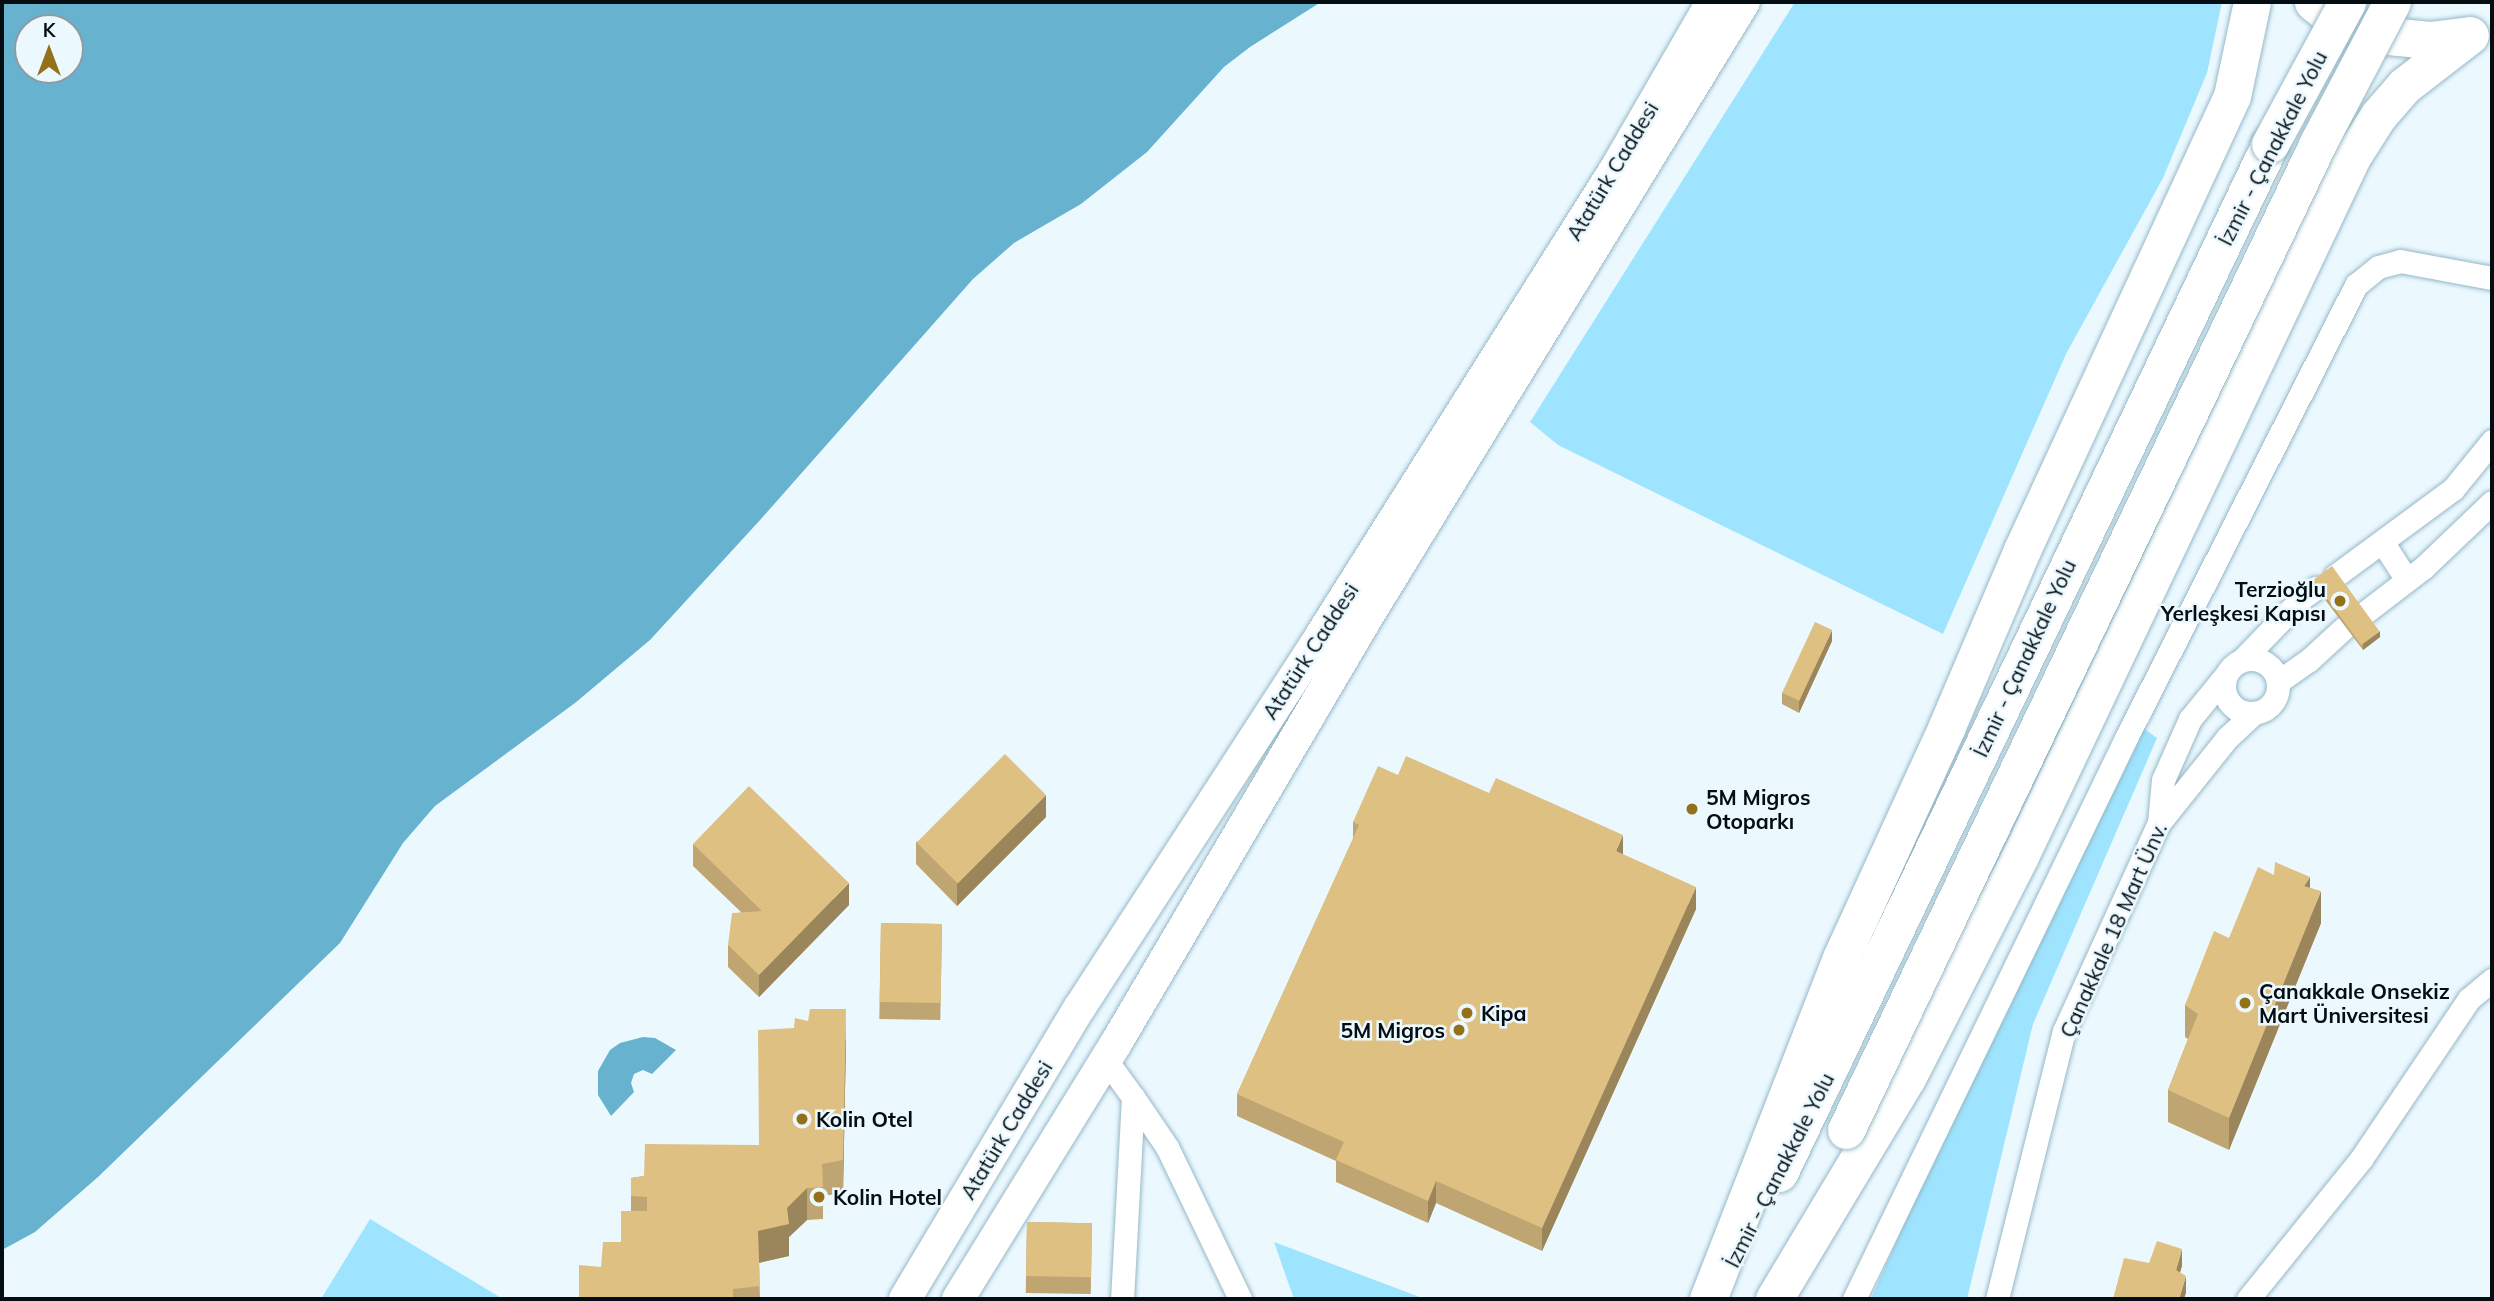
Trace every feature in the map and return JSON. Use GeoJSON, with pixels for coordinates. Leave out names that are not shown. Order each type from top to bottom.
{"type":"FeatureCollection","features":[{"type":"Feature","properties":{"kind":"highway"},"geometry":{"type":"LineString","coordinates":[[1708,1299],[1841,958],[1947,726],[2022,550],[2232,96],[2252,2]]}},
{"type":"Feature","properties":{"kind":"highway"},"geometry":{"type":"LineString","coordinates":[[2312,2],[2330,16],[2378,35],[2430,40],[2481,29]]}},
{"type":"Feature","properties":{"kind":"highway","name":"İzmir - Çanakkale Yolu"},"geometry":{"type":"LineString","coordinates":[[1714,1299],[1807,1119],[1905,906],[2004,705],[2081,534],[2270,144],[2347,2]]}},
{"type":"Feature","properties":{"kind":"highway","name":"İzmir - Çanakkale Yolu"},"geometry":{"type":"LineString","coordinates":[[1766,1299],[2319,141],[2392,2]]}},
{"type":"Feature","properties":{"kind":"highway"},"geometry":{"type":"LineString","coordinates":[[1774,1299],[1908,1078],[2020,856],[2352,157],[2378,116],[2404,86],[2481,29]]}},
{"type":"Feature","properties":{"kind":"main road","name":"Atatürk Caddesi"},"geometry":{"type":"LineString","coordinates":[[958,1299],[1106,1060],[1364,622],[1464,434],[1713,2]]}},
{"type":"Feature","properties":{"kind":"main road","name":"Atatürk Caddesi"},"geometry":{"type":"LineString","coordinates":[[905,1299],[1061,1038],[1464,434],[1744,2]]}},
{"type":"Feature","properties":{"kind":"main road"},"geometry":{"type":"LineString","coordinates":[[1061,1038],[1106,1060]]}},
{"type":"Feature","properties":{"kind":"main road"},"geometry":{"type":"LineString","coordinates":[[947,1229],[990,1248]]}},
{"type":"Feature","properties":{"kind":"street"},"geometry":{"type":"LineString","coordinates":[[1854,1299],[2133,724],[2356,285],[2366,274],[2388,262],[2422,262],[2492,278]]}},
{"type":"Feature","properties":{"kind":"street"},"geometry":{"type":"LineString","coordinates":[[2422,262],[2492,290]]}},
{"type":"Feature","properties":{"kind":"street"},"geometry":{"type":"LineString","coordinates":[[2159,823],[2163,780],[2190,719],[2234,668],[2303,597],[2383,543],[2453,489],[2492,441]]}},
{"type":"Feature","properties":{"kind":"street"},"geometry":{"type":"LineString","coordinates":[[2279,681],[2308,661],[2354,620],[2407,580],[2492,502]]}},
{"type":"Feature","properties":{"kind":"street"},"geometry":{"type":"LineString","coordinates":[[2383,543],[2407,580]]}},
{"type":"Feature","properties":{"kind":"street"},"geometry":{"type":"LineString","coordinates":[[2252,659],[2269,665],[2279,681],[2276,699],[2270,707],[2255,713],[2236,709],[2229,702],[2224,685],[2234,668],[2252,659]]}},
{"type":"Feature","properties":{"kind":"street","name":"Çanakkale 18 Mart Ünv."},"geometry":{"type":"LineString","coordinates":[[1997,1299],[2064,1031],[2159,823],[2227,738],[2255,713]]}},
{"type":"Feature","properties":{"kind":"street"},"geometry":{"type":"LineString","coordinates":[[2248,1299],[2361,1159],[2469,999],[2492,980]]}},
{"type":"Feature","properties":{"kind":"street"},"geometry":{"type":"LineString","coordinates":[[1106,1060],[1167,1147],[1237,1297]]}},
{"type":"Feature","properties":{"kind":"street"},"geometry":{"type":"LineString","coordinates":[[1122,1299],[1133,1097]]}},
{"type":"Feature","properties":{"kind":"shaded area"},"geometry":{"type":"Polygon","coordinates":[[[2,2],[1321,2],[1250,47],[1224,67],[1147,152],[1081,204],[1014,243],[973,279],[650,640],[575,703],[435,806],[403,843],[340,943],[98,1177],[35,1232],[2,1250],[2,2]]]}},
{"type":"Feature","properties":{"kind":"shaded area"},"geometry":{"type":"Polygon","coordinates":[[[1795,2],[2222,2],[2207,73],[2163,178],[2066,354],[1943,634],[1558,445],[1530,422],[1795,2]]]}},
{"type":"Feature","properties":{"kind":"shaded area"},"geometry":{"type":"Polygon","coordinates":[[[2142,727],[2157,738],[2033,1024],[1967,1299],[1871,1299],[2006,995],[2142,727]]]}},
{"type":"Feature","properties":{"kind":"shaded area"},"geometry":{"type":"Polygon","coordinates":[[[643,1037],[655,1038],[676,1050],[652,1074],[643,1070],[634,1074],[631,1083],[634,1092],[611,1116],[598,1095],[598,1071],[610,1050],[620,1043],[643,1037]]]}},
{"type":"Feature","properties":{"kind":"shaded area"},"geometry":{"type":"Polygon","coordinates":[[[370,1219],[503,1299],[321,1299],[370,1219]]]}},
{"type":"Feature","properties":{"kind":"shaded area"},"geometry":{"type":"Polygon","coordinates":[[[1274,1242],[1425,1299],[1294,1299],[1274,1242]]]}},
{"type":"Feature","properties":{"kind":"building","name":"Terzioğlu Yerleşkesi Kapısı"},"geometry":{"type":"Polygon","coordinates":[[[2332,566],[2380,632],[2361,645],[2313,580],[2332,566]]]}},
{"type":"Feature","properties":{"kind":"building"},"geometry":{"type":"Polygon","coordinates":[[[1815,622],[1832,630],[1799,701],[1782,693],[1815,622]]]}},
{"type":"Feature","properties":{"kind":"building"},"geometry":{"type":"Polygon","coordinates":[[[1005,754],[1046,795],[958,883],[917,842],[1005,754]]]}},
{"type":"Feature","properties":{"kind":"building","name":"Kipa"},"geometry":{"type":"Polygon","coordinates":[[[1406,756],[1489,793],[1496,778],[1623,835],[1616,851],[1696,887],[1542,1228],[1436,1181],[1428,1201],[1336,1160],[1344,1142],[1237,1094],[1359,825],[1353,822],[1378,766],[1398,775],[1406,756]]]}},
{"type":"Feature","properties":{"kind":"building"},"geometry":{"type":"Polygon","coordinates":[[[749,786],[849,883],[759,975],[728,945],[732,913],[762,911],[693,844],[749,786]]]}},
{"type":"Feature","properties":{"kind":"building"},"geometry":{"type":"Polygon","coordinates":[[[2275,862],[2310,877],[2304,886],[2321,891],[2229,1118],[2168,1090],[2198,1014],[2185,1005],[2214,931],[2229,938],[2258,867],[2274,875],[2275,862]]]}},
{"type":"Feature","properties":{"kind":"building"},"geometry":{"type":"Polygon","coordinates":[[[881,923],[942,924],[941,1003],[880,1002],[881,923]]]}},
{"type":"Feature","properties":{"kind":"building","name":"Kolin Otel"},"geometry":{"type":"Polygon","coordinates":[[[810,1009],[846,1009],[843,1160],[822,1164],[823,1187],[807,1188],[787,1208],[789,1224],[758,1231],[760,1286],[733,1289],[733,1299],[579,1299],[579,1265],[601,1267],[603,1242],[621,1242],[621,1211],[647,1211],[647,1197],[631,1196],[631,1178],[644,1176],[645,1144],[759,1145],[758,1030],[794,1028],[795,1018],[808,1021],[810,1009]]]}},
{"type":"Feature","properties":{"kind":"building"},"geometry":{"type":"Polygon","coordinates":[[[1027,1222],[1092,1223],[1091,1277],[1026,1276],[1027,1222]]]}},
{"type":"Feature","properties":{"kind":"building"},"geometry":{"type":"Polygon","coordinates":[[[2157,1241],[2182,1249],[2176,1270],[2186,1276],[2179,1299],[2113,1299],[2124,1258],[2149,1263],[2157,1241]]]}},
{"type":"Feature","properties":{"kind":"place","name":"Terzioğlu Yerleşkesi Kapısı"},"geometry":{"type":"Point","coordinates":[2340,601]}},
{"type":"Feature","properties":{"kind":"place","name":"5M Migros Otoparkı"},"geometry":{"type":"Point","coordinates":[1692,809]}},
{"type":"Feature","properties":{"kind":"place","name":"Çanakkale Onsekiz Mart Üniversitesi"},"geometry":{"type":"Point","coordinates":[2245,1003]}},
{"type":"Feature","properties":{"kind":"place","name":"Kipa"},"geometry":{"type":"Point","coordinates":[1467,1013]}},
{"type":"Feature","properties":{"kind":"place","name":"5M Migros"},"geometry":{"type":"Point","coordinates":[1459,1030]}},
{"type":"Feature","properties":{"kind":"place","name":"Kolin Otel"},"geometry":{"type":"Point","coordinates":[802,1119]}},
{"type":"Feature","properties":{"kind":"place","name":"Kolin Hotel"},"geometry":{"type":"Point","coordinates":[819,1197]}}]}
